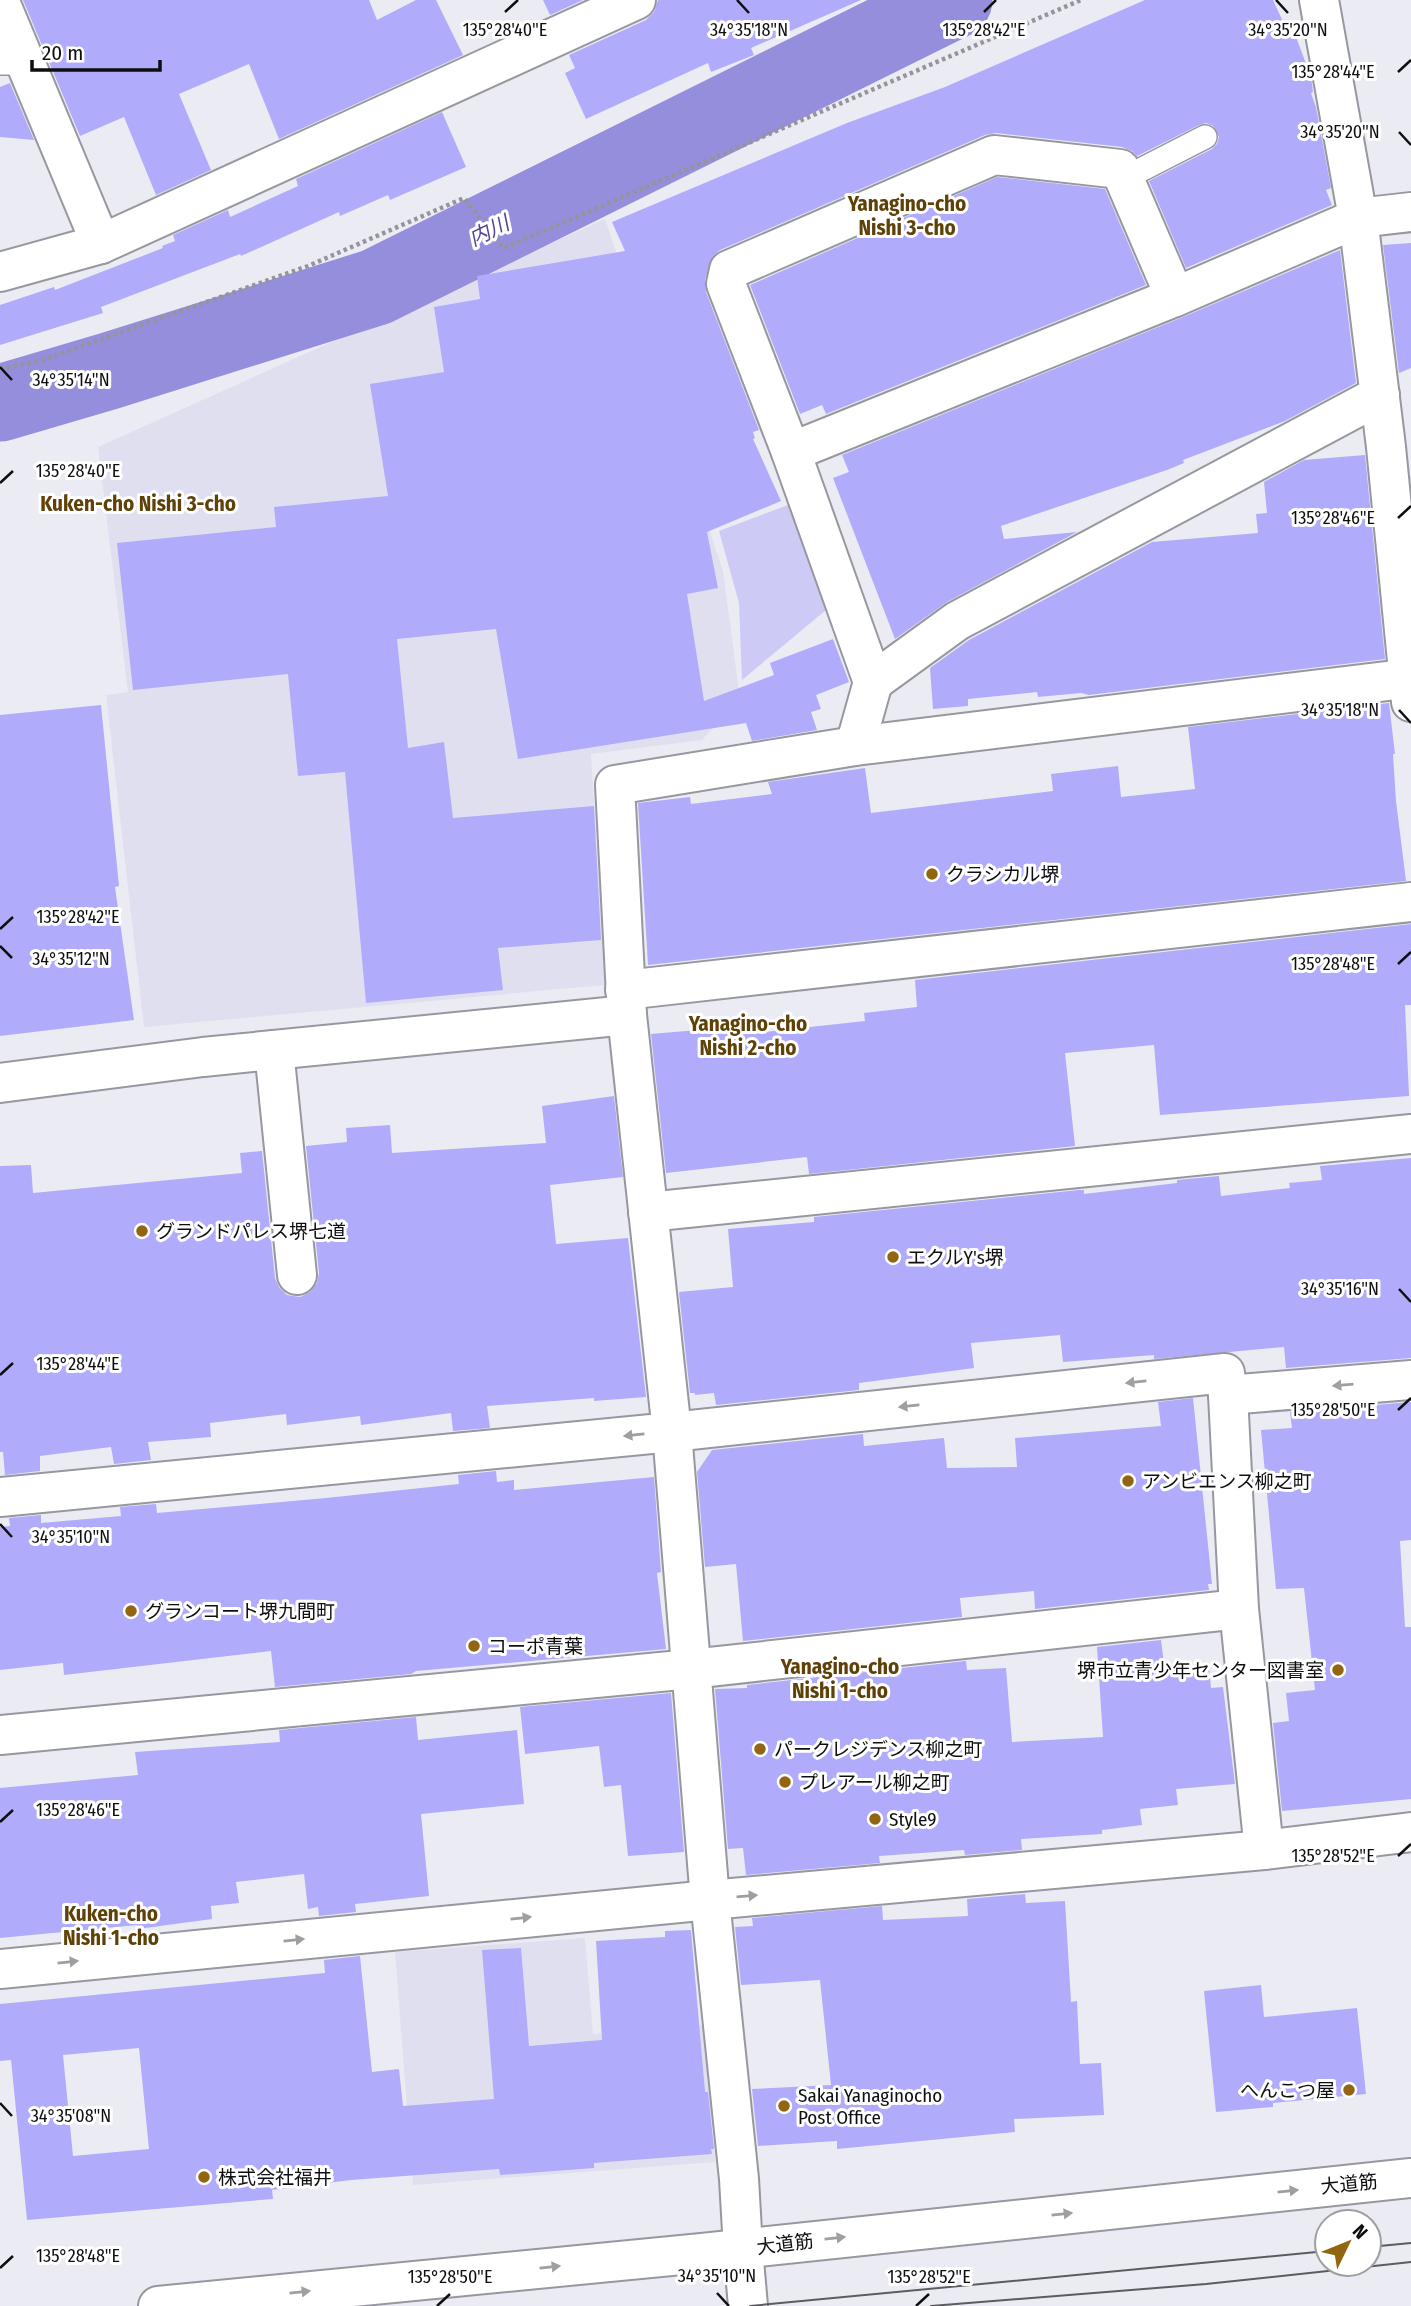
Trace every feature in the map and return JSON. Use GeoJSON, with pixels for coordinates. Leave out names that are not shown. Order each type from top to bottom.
{"type":"FeatureCollection","features":[{"type":"Feature","properties":{"kind":"street"},"geometry":{"type":"LineString","coordinates":[[0,272],[101,244],[636,0]]}},
{"type":"Feature","properties":{"kind":"street"},"geometry":{"type":"LineString","coordinates":[[748,2306],[739,2179],[710,1899],[672,1432],[626,1002],[615,785],[855,746],[1410,687],[1399,445],[1380,395],[1358,218],[1319,0]]}},
{"type":"Feature","properties":{"kind":"street"},"geometry":{"type":"LineString","coordinates":[[0,2],[13,63],[101,244]]}},
{"type":"Feature","properties":{"kind":"street"},"geometry":{"type":"LineString","coordinates":[[855,746],[873,682],[791,452],[726,284],[729,270],[994,155],[1120,169],[1175,297]]}},
{"type":"Feature","properties":{"kind":"street"},"geometry":{"type":"LineString","coordinates":[[791,452],[1175,297],[1358,218],[1411,212]]}},
{"type":"Feature","properties":{"kind":"street"},"geometry":{"type":"LineString","coordinates":[[873,682],[957,621],[1380,395]]}},
{"type":"Feature","properties":{"kind":"street"},"geometry":{"type":"LineString","coordinates":[[0,1083],[274,1050],[626,1002],[1411,902]]}},
{"type":"Feature","properties":{"kind":"street"},"geometry":{"type":"LineString","coordinates":[[274,1050],[297,1275]]}},
{"type":"Feature","properties":{"kind":"street"},"geometry":{"type":"LineString","coordinates":[[648,1212],[1411,1134]]}},
{"type":"Feature","properties":{"kind":"street"},"geometry":{"type":"LineString","coordinates":[[0,1497],[672,1432],[1225,1373],[1239,1609],[1264,1850]]}},
{"type":"Feature","properties":{"kind":"street"},"geometry":{"type":"LineString","coordinates":[[1228,1395],[1411,1380]]}},
{"type":"Feature","properties":{"kind":"street"},"geometry":{"type":"LineString","coordinates":[[0,1735],[691,1668],[1239,1609]]}},
{"type":"Feature","properties":{"kind":"street"},"geometry":{"type":"LineString","coordinates":[[0,1969],[710,1899],[1264,1850],[1411,1832]]}},
{"type":"Feature","properties":{"kind":"street","name":"大道筋"},"geometry":{"type":"LineString","coordinates":[[159,2306],[743,2249],[1411,2178]]}},
{"type":"Feature","properties":{"kind":"lane"},"geometry":{"type":"LineString","coordinates":[[1125,178],[1205,137]]}},
{"type":"Feature","properties":{"kind":"path"},"geometry":{"type":"LineString","coordinates":[[0,369],[43,360],[308,266],[464,198],[504,248],[1081,0]]}},
{"type":"Feature","properties":{"kind":"shaded area"},"geometry":{"type":"Polygon","coordinates":[[[605,219],[723,571],[740,699],[702,740],[591,754],[605,985],[144,1027],[106,695],[128,692],[98,447],[605,219]]]}},
{"type":"Feature","properties":{"kind":"shaded area"},"geometry":{"type":"Polygon","coordinates":[[[788,505],[826,610],[742,680],[739,603],[719,531],[788,505]]]}},
{"type":"Feature","properties":{"kind":"shaded area"},"geometry":{"type":"Polygon","coordinates":[[[585,1938],[593,2034],[704,2025],[715,2162],[413,2185],[395,1952],[585,1938]]]}},
{"type":"Feature","properties":{"kind":"building"},"geometry":{"type":"Polygon","coordinates":[[[23,0],[369,0],[377,20],[416,0],[436,0],[463,55],[279,139],[249,64],[179,94],[211,170],[156,195],[124,117],[80,136],[23,0]]]}},
{"type":"Feature","properties":{"kind":"building"},"geometry":{"type":"Polygon","coordinates":[[[543,0],[583,0],[550,15],[543,0]]]}},
{"type":"Feature","properties":{"kind":"building"},"geometry":{"type":"Polygon","coordinates":[[[658,0],[861,0],[751,48],[754,55],[711,72],[708,63],[586,119],[565,73],[575,68],[569,55],[646,20],[654,12],[658,0]]]}},
{"type":"Feature","properties":{"kind":"building"},"geometry":{"type":"Polygon","coordinates":[[[1145,0],[1273,0],[1291,39],[1296,37],[1311,77],[1311,93],[1331,188],[1326,190],[1332,205],[1186,268],[1149,181],[1212,149],[1219,137],[1213,126],[1206,123],[1199,125],[1137,156],[1122,147],[996,133],[985,135],[720,250],[713,256],[705,279],[706,292],[759,430],[753,432],[753,439],[781,501],[707,532],[718,588],[687,594],[704,701],[774,675],[770,663],[833,639],[849,682],[816,695],[821,709],[811,712],[817,730],[752,741],[746,723],[518,759],[496,629],[397,639],[408,748],[444,742],[453,818],[594,806],[601,940],[498,948],[503,990],[366,1003],[345,772],[298,776],[288,674],[133,690],[117,543],[276,527],[274,507],[388,496],[370,384],[444,372],[434,307],[480,299],[477,276],[625,251],[612,222],[847,123],[945,87],[1145,0]]]}},
{"type":"Feature","properties":{"kind":"building"},"geometry":{"type":"Polygon","coordinates":[[[10,83],[34,140],[0,137],[0,87],[10,83]]]}},
{"type":"Feature","properties":{"kind":"building"},"geometry":{"type":"Polygon","coordinates":[[[442,112],[466,167],[390,200],[388,195],[340,216],[339,212],[241,256],[240,254],[101,307],[103,313],[0,345],[0,305],[54,287],[55,290],[163,248],[162,246],[175,241],[173,235],[228,210],[230,217],[298,186],[296,179],[442,112]]]}},
{"type":"Feature","properties":{"kind":"building"},"geometry":{"type":"Polygon","coordinates":[[[997,177],[1105,189],[1146,285],[826,414],[822,405],[800,414],[750,285],[997,177]]]}},
{"type":"Feature","properties":{"kind":"building"},"geometry":{"type":"Polygon","coordinates":[[[1411,243],[1411,368],[1399,373],[1383,245],[1411,243]]]}},
{"type":"Feature","properties":{"kind":"building"},"geometry":{"type":"Polygon","coordinates":[[[1340,250],[1356,383],[1285,421],[1183,460],[1184,463],[1167,470],[1001,526],[1004,539],[1077,532],[947,602],[895,639],[833,478],[849,472],[842,455],[1183,317],[1340,250]]]}},
{"type":"Feature","properties":{"kind":"building"},"geometry":{"type":"Polygon","coordinates":[[[1365,455],[1385,659],[1089,695],[1081,693],[1038,697],[1037,692],[968,699],[968,706],[933,709],[930,668],[969,640],[1152,542],[1258,533],[1256,514],[1267,513],[1264,482],[1304,460],[1365,455]]]}},
{"type":"Feature","properties":{"kind":"building"},"geometry":{"type":"Polygon","coordinates":[[[1389,703],[1395,754],[1396,801],[1406,881],[648,965],[638,803],[690,797],[691,804],[772,794],[768,782],[865,768],[871,813],[1053,791],[1051,774],[1118,766],[1121,797],[1195,789],[1188,727],[1389,703]]]}},
{"type":"Feature","properties":{"kind":"building"},"geometry":{"type":"Polygon","coordinates":[[[101,705],[119,886],[115,887],[134,1020],[0,1036],[0,715],[101,705]]]}},
{"type":"Feature","properties":{"kind":"building"},"geometry":{"type":"Polygon","coordinates":[[[1411,924],[1411,1005],[1405,1005],[1409,1096],[1160,1115],[1154,1045],[1065,1053],[1075,1146],[809,1174],[807,1157],[666,1173],[651,1034],[744,1026],[745,1034],[865,1021],[864,1013],[917,1007],[915,980],[1411,924]]]}},
{"type":"Feature","properties":{"kind":"building"},"geometry":{"type":"Polygon","coordinates":[[[614,1096],[623,1177],[550,1185],[556,1244],[628,1238],[646,1397],[487,1406],[490,1428],[453,1431],[451,1413],[361,1425],[360,1416],[287,1425],[286,1414],[210,1423],[211,1437],[148,1442],[151,1460],[114,1464],[111,1447],[40,1456],[40,1471],[5,1475],[3,1452],[0,1452],[0,1166],[31,1165],[33,1193],[242,1173],[240,1153],[262,1151],[275,1278],[287,1295],[300,1297],[310,1292],[317,1283],[319,1273],[306,1146],[347,1142],[346,1128],[390,1125],[392,1153],[546,1143],[542,1106],[614,1096]]]}},
{"type":"Feature","properties":{"kind":"building"},"geometry":{"type":"Polygon","coordinates":[[[1411,1158],[1411,1358],[1286,1368],[1284,1347],[1154,1359],[1154,1355],[1063,1362],[1060,1335],[971,1343],[974,1368],[859,1383],[859,1390],[716,1405],[714,1393],[690,1393],[679,1292],[733,1287],[728,1229],[814,1222],[814,1217],[1079,1190],[1084,1190],[1084,1194],[1219,1176],[1221,1196],[1290,1188],[1289,1183],[1322,1180],[1320,1166],[1411,1158]]]}},
{"type":"Feature","properties":{"kind":"building"},"geometry":{"type":"Polygon","coordinates":[[[1193,1398],[1212,1584],[1208,1584],[1209,1590],[1035,1609],[1034,1591],[960,1598],[962,1617],[743,1641],[736,1564],[705,1567],[697,1472],[712,1450],[863,1434],[864,1446],[944,1438],[947,1468],[1017,1467],[1015,1438],[1161,1426],[1158,1402],[1193,1398]]]}},
{"type":"Feature","properties":{"kind":"building"},"geometry":{"type":"Polygon","coordinates":[[[1411,1402],[1411,1540],[1400,1541],[1405,1627],[1411,1627],[1411,1799],[1282,1811],[1273,1723],[1289,1721],[1286,1693],[1315,1690],[1304,1588],[1276,1589],[1261,1430],[1292,1428],[1290,1412],[1411,1402]]]}},
{"type":"Feature","properties":{"kind":"building"},"geometry":{"type":"Polygon","coordinates":[[[496,1471],[497,1482],[514,1480],[514,1490],[654,1477],[661,1572],[657,1573],[666,1649],[416,1671],[411,1674],[275,1687],[271,1651],[64,1675],[63,1663],[0,1670],[0,1527],[10,1526],[9,1518],[41,1515],[41,1523],[121,1516],[120,1507],[156,1504],[157,1513],[326,1498],[459,1484],[458,1475],[496,1471]]]}},
{"type":"Feature","properties":{"kind":"building"},"geometry":{"type":"Polygon","coordinates":[[[1161,1640],[1165,1671],[1209,1667],[1211,1688],[1223,1687],[1235,1784],[1176,1789],[1178,1805],[1140,1809],[1142,1825],[1102,1830],[1102,1834],[1021,1839],[1022,1850],[965,1855],[964,1850],[879,1856],[880,1863],[746,1875],[743,1848],[728,1849],[715,1689],[747,1688],[747,1685],[966,1661],[967,1670],[1006,1668],[1012,1742],[1103,1737],[1097,1647],[1161,1640]]]}},
{"type":"Feature","properties":{"kind":"building"},"geometry":{"type":"Polygon","coordinates":[[[671,1693],[684,1852],[628,1856],[621,1785],[604,1787],[599,1746],[525,1754],[520,1707],[671,1693]]]}},
{"type":"Feature","properties":{"kind":"building"},"geometry":{"type":"Polygon","coordinates":[[[416,1717],[418,1740],[517,1730],[524,1804],[421,1814],[429,1896],[355,1904],[356,1912],[319,1916],[318,1907],[308,1909],[304,1874],[236,1882],[239,1903],[211,1906],[212,1919],[138,1929],[137,1925],[0,1938],[0,1788],[138,1775],[135,1752],[280,1742],[279,1730],[416,1717]]]}},
{"type":"Feature","properties":{"kind":"building"},"geometry":{"type":"Polygon","coordinates":[[[1025,1894],[1026,1903],[1065,1901],[1071,2002],[1077,2001],[1080,2064],[1101,2063],[1104,2115],[1014,2119],[1015,2132],[837,2149],[837,2141],[758,2146],[752,2089],[831,2085],[820,1980],[741,1985],[735,1927],[753,1926],[752,1918],[882,1906],[883,1920],[968,1916],[967,1899],[1025,1894]]]}},
{"type":"Feature","properties":{"kind":"building"},"geometry":{"type":"Polygon","coordinates":[[[691,1930],[705,2092],[708,2092],[714,2149],[711,2149],[712,2154],[594,2163],[594,2168],[500,2175],[499,2169],[351,2180],[272,2190],[273,2199],[27,2220],[11,2060],[0,2061],[0,2004],[325,1973],[324,1960],[360,1956],[372,2072],[399,2069],[403,2106],[494,2099],[482,1950],[521,1948],[529,2046],[602,2040],[596,1941],[665,1937],[665,1931],[691,1930]],[[139,2048],[63,2055],[73,2156],[149,2149],[139,2048]]]}},
{"type":"Feature","properties":{"kind":"building"},"geometry":{"type":"Polygon","coordinates":[[[1261,1985],[1264,2017],[1357,2008],[1366,2094],[1273,2103],[1273,2107],[1216,2112],[1204,1991],[1261,1985]]]}},
{"type":"Feature","properties":{"kind":"waterway","name":"内川"},"geometry":{"type":"LineString","coordinates":[[0,403],[376,287],[954,0]]}},
{"type":"Feature","properties":{"kind":"tram line"},"geometry":{"type":"LineString","coordinates":[[1383,2246],[1411,2243]]}},
{"type":"Feature","properties":{"kind":"tram line"},"geometry":{"type":"LineString","coordinates":[[750,2306],[1313,2252]]}},
{"type":"Feature","properties":{"kind":"tram line"},"geometry":{"type":"LineString","coordinates":[[931,2306],[1206,2284],[1411,2262]]}},
{"type":"Feature","properties":{"kind":"place","name":"クラシカル堺"},"geometry":{"type":"Point","coordinates":[932,874]}},
{"type":"Feature","properties":{"kind":"place","name":"グランドパレス堺七道"},"geometry":{"type":"Point","coordinates":[142,1231]}},
{"type":"Feature","properties":{"kind":"place","name":"エクルY's堺"},"geometry":{"type":"Point","coordinates":[893,1257]}},
{"type":"Feature","properties":{"kind":"place","name":"アンビエンス柳之町"},"geometry":{"type":"Point","coordinates":[1128,1481]}},
{"type":"Feature","properties":{"kind":"place","name":"グランコート堺九間町"},"geometry":{"type":"Point","coordinates":[131,1611]}},
{"type":"Feature","properties":{"kind":"place","name":"コーポ青葉"},"geometry":{"type":"Point","coordinates":[474,1646]}},
{"type":"Feature","properties":{"kind":"place","name":"堺市立青少年センター図書室"},"geometry":{"type":"Point","coordinates":[1338,1670]}},
{"type":"Feature","properties":{"kind":"place","name":"パークレジデンス柳之町"},"geometry":{"type":"Point","coordinates":[760,1749]}},
{"type":"Feature","properties":{"kind":"place","name":"プレアール柳之町"},"geometry":{"type":"Point","coordinates":[785,1782]}},
{"type":"Feature","properties":{"kind":"place","name":"Style9"},"geometry":{"type":"Point","coordinates":[875,1819]}},
{"type":"Feature","properties":{"kind":"place","name":"へんこつ屋"},"geometry":{"type":"Point","coordinates":[1349,2090]}},
{"type":"Feature","properties":{"kind":"place","name":"Sakai Yanaginocho Post Office"},"geometry":{"type":"Point","coordinates":[784,2106]}},
{"type":"Feature","properties":{"kind":"place","name":"株式会社福井"},"geometry":{"type":"Point","coordinates":[204,2177]}},
{"type":"Feature","properties":{"kind":"district","name":"Yanagino-cho Nishi 3-cho"},"geometry":{"type":"Point","coordinates":[907,216]}},
{"type":"Feature","properties":{"kind":"district","name":"Kuken-cho Nishi 3-cho"},"geometry":{"type":"Point","coordinates":[138,504]}},
{"type":"Feature","properties":{"kind":"district","name":"Yanagino-cho Nishi 2-cho"},"geometry":{"type":"Point","coordinates":[748,1036]}},
{"type":"Feature","properties":{"kind":"district","name":"Yanagino-cho Nishi 1-cho"},"geometry":{"type":"Point","coordinates":[840,1679]}},
{"type":"Feature","properties":{"kind":"district","name":"Kuken-cho Nishi 1-cho"},"geometry":{"type":"Point","coordinates":[111,1926]}}]}
